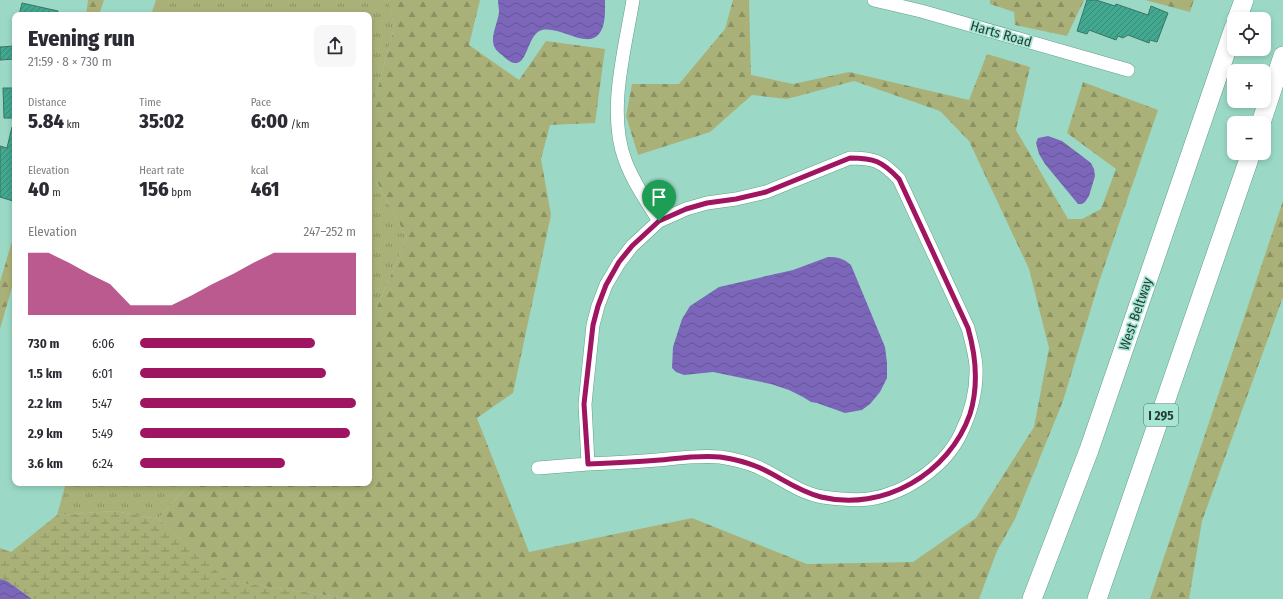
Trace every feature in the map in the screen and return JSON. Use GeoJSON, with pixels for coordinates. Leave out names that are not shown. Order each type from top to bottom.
{"type":"FeatureCollection","features":[{"type":"Feature","properties":{"kind":"highway"},"geometry":{"type":"LineString","coordinates":[[1240,12],[1244,0]]}},
{"type":"Feature","properties":{"kind":"highway","name":"West Beltway"},"geometry":{"type":"LineString","coordinates":[[1032,599],[1089,450],[1227,48]]}},
{"type":"Feature","properties":{"kind":"highway"},"geometry":{"type":"LineString","coordinates":[[1263,116],[1283,56]]}},
{"type":"Feature","properties":{"kind":"highway","name":"I 295"},"geometry":{"type":"LineString","coordinates":[[1097,599],[1249,160]]}},
{"type":"Feature","properties":{"kind":"highway"},"geometry":{"type":"LineString","coordinates":[[1025,599],[1089,450]]}},
{"type":"Feature","properties":{"kind":"street"},"geometry":{"type":"LineString","coordinates":[[633,0],[618,88],[616,109],[618,133],[624,159],[635,182],[659,221]]}},
{"type":"Feature","properties":{"kind":"street","name":"Harts Road"},"geometry":{"type":"LineString","coordinates":[[874,0],[922,6],[1128,70]]}},
{"type":"Feature","properties":{"kind":"street"},"geometry":{"type":"LineString","coordinates":[[538,468],[698,456],[718,457],[740,460],[759,468],[802,491],[821,497],[845,500],[869,499],[890,494],[912,484],[931,470],[948,454],[961,435],[970,413],[975,389],[976,366],[973,344],[968,328],[899,179],[889,169],[877,161],[864,158],[850,158],[766,192],[736,199],[707,203],[686,209],[659,221],[632,246],[619,262],[606,285],[598,306],[593,325],[584,404],[588,464]]}},
{"type":"Feature","properties":{"kind":"green space"},"geometry":{"type":"Polygon","coordinates":[[[88,0],[104,0],[100,12],[86,12],[88,0]]]}},
{"type":"Feature","properties":{"kind":"green space"},"geometry":{"type":"Polygon","coordinates":[[[156,0],[388,0],[395,24],[372,109],[372,12],[152,12],[156,0]]]}},
{"type":"Feature","properties":{"kind":"green space"},"geometry":{"type":"Polygon","coordinates":[[[388,0],[480,0],[469,45],[519,80],[546,41],[605,49],[595,123],[550,125],[541,159],[551,215],[513,393],[477,418],[529,552],[692,518],[807,564],[913,562],[976,518],[1034,427],[1049,348],[1029,269],[969,141],[940,111],[854,81],[787,99],[752,95],[710,132],[638,155],[626,116],[632,84],[679,84],[725,29],[733,0],[749,0],[751,75],[793,84],[849,72],[969,100],[987,54],[1030,67],[1016,130],[1068,219],[1082,219],[1101,209],[1116,169],[1067,133],[1083,82],[1158,110],[1099,282],[1063,401],[1015,519],[997,551],[979,599],[353,599],[227,581],[158,519],[187,486],[372,486],[372,318],[407,238],[372,173],[372,109],[395,24],[388,0]]]}},
{"type":"Feature","properties":{"kind":"green space"},"geometry":{"type":"Polygon","coordinates":[[[990,0],[1084,0],[1067,36],[1015,25],[1014,12],[990,4],[990,0]]]}},
{"type":"Feature","properties":{"kind":"green space"},"geometry":{"type":"Polygon","coordinates":[[[1145,0],[1194,0],[1190,12],[1145,0]]]}},
{"type":"Feature","properties":{"kind":"green space"},"geometry":{"type":"Polygon","coordinates":[[[372,173],[407,238],[372,318],[372,173]]]}},
{"type":"Feature","properties":{"kind":"green space"},"geometry":{"type":"Polygon","coordinates":[[[1283,201],[1283,297],[1202,521],[1189,599],[1150,599],[1283,201]]]}},
{"type":"Feature","properties":{"kind":"green space"},"geometry":{"type":"Polygon","coordinates":[[[12,241],[12,287],[0,329],[0,282],[12,241]]]}},
{"type":"Feature","properties":{"kind":"green space"},"geometry":{"type":"Polygon","coordinates":[[[65,486],[187,486],[158,519],[115,511],[57,515],[65,486]]]}},
{"type":"Feature","properties":{"kind":"green space"},"geometry":{"type":"Polygon","coordinates":[[[115,511],[158,519],[228,581],[353,599],[32,599],[7,581],[0,579],[0,548],[11,552],[57,515],[115,511]]]}},
{"type":"Feature","properties":{"kind":"water"},"geometry":{"type":"Polygon","coordinates":[[[498,0],[605,0],[604,23],[601,32],[598,35],[593,38],[586,39],[557,31],[542,30],[536,33],[522,59],[518,63],[512,62],[497,51],[493,44],[493,35],[499,12],[498,0]]]}},
{"type":"Feature","properties":{"kind":"water"},"geometry":{"type":"Polygon","coordinates":[[[1048,136],[1062,141],[1091,163],[1094,169],[1095,176],[1089,196],[1082,204],[1078,204],[1045,164],[1039,154],[1036,143],[1038,138],[1048,136]]]}},
{"type":"Feature","properties":{"kind":"water"},"geometry":{"type":"Polygon","coordinates":[[[828,257],[840,258],[851,265],[885,347],[887,378],[880,392],[870,404],[862,410],[845,413],[811,402],[789,390],[771,384],[713,372],[684,375],[676,372],[672,368],[673,347],[682,319],[690,306],[719,287],[793,270],[828,257]]]}},
{"type":"Feature","properties":{"kind":"water"},"geometry":{"type":"Polygon","coordinates":[[[0,579],[7,581],[32,599],[0,599],[0,579]]]}},
{"type":"Feature","properties":{"kind":"building"},"geometry":{"type":"Polygon","coordinates":[[[1087,0],[1096,0],[1115,6],[1116,4],[1148,15],[1151,6],[1168,13],[1157,42],[1150,40],[1149,43],[1128,35],[1123,38],[1118,36],[1116,40],[1089,30],[1087,34],[1077,31],[1087,0]]]}},
{"type":"Feature","properties":{"kind":"building"},"geometry":{"type":"Polygon","coordinates":[[[22,3],[58,11],[58,12],[20,12],[22,3]]]}},
{"type":"Feature","properties":{"kind":"building"},"geometry":{"type":"Polygon","coordinates":[[[12,46],[12,59],[0,60],[0,47],[12,46]]]}},
{"type":"Feature","properties":{"kind":"building"},"geometry":{"type":"Polygon","coordinates":[[[3,88],[12,88],[12,118],[4,118],[3,88]]]}},
{"type":"Feature","properties":{"kind":"building"},"geometry":{"type":"Polygon","coordinates":[[[12,127],[12,201],[0,197],[0,146],[7,148],[12,127]]]}},
{"type":"Feature","properties":{"kind":"route"},"geometry":{"type":"LineString","coordinates":[[850,158],[864,158],[877,161],[889,169],[899,179],[968,328],[973,344],[976,366],[975,389],[970,413],[961,435],[948,454],[931,470],[912,484],[890,494],[869,499],[845,500],[821,497],[802,491],[759,468],[740,460],[698,456],[588,464],[584,404],[593,325],[598,306],[606,285],[619,262],[632,246],[659,221],[686,209],[707,203],[736,199],[766,192],[850,158]]}}]}
